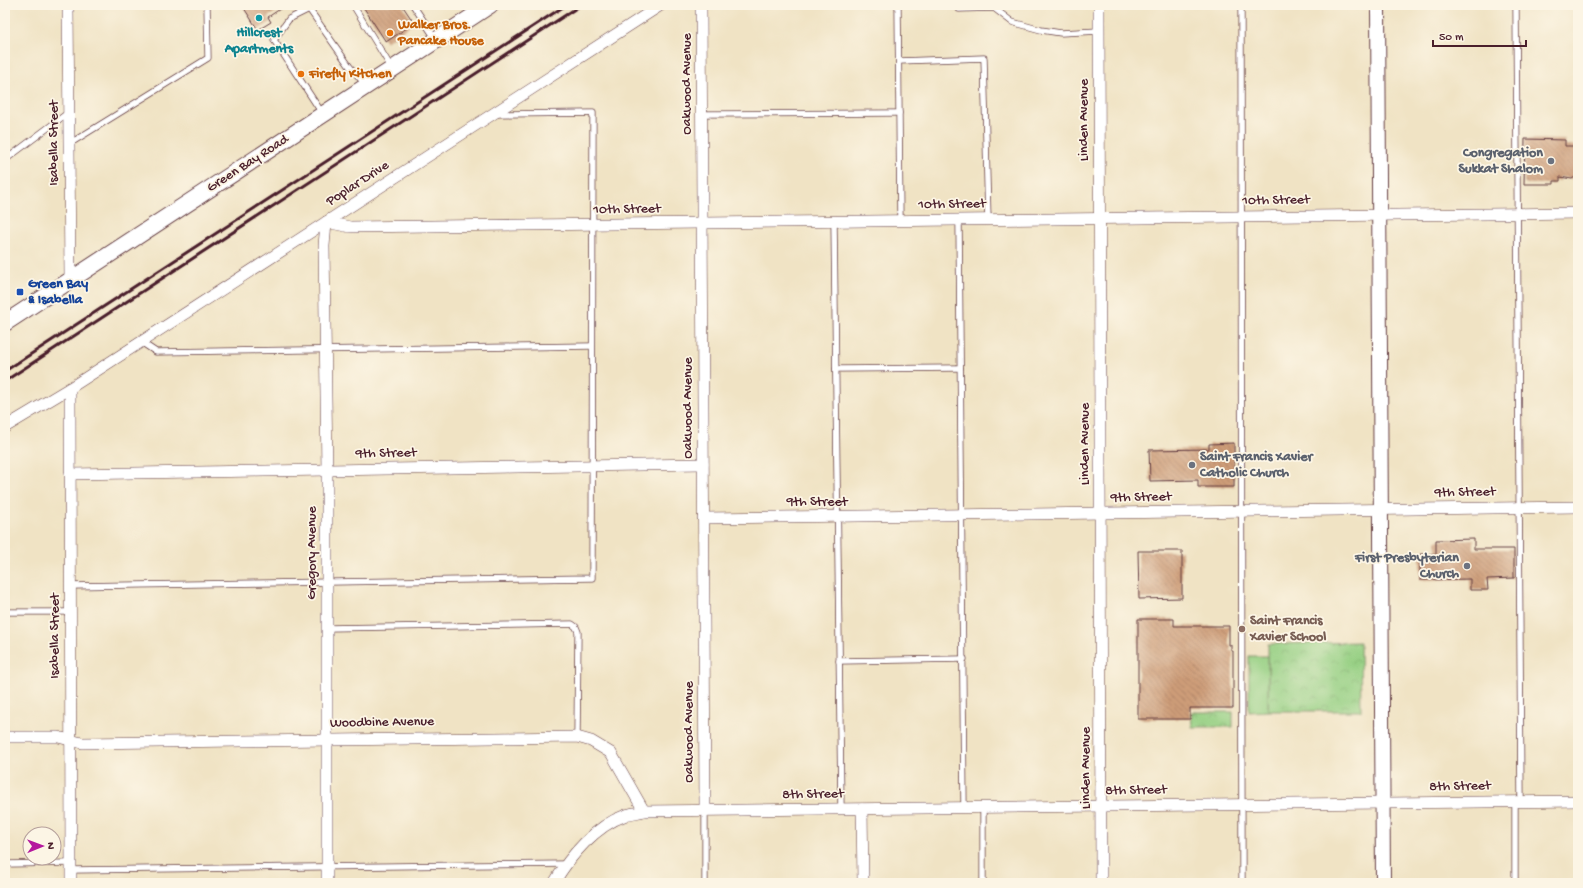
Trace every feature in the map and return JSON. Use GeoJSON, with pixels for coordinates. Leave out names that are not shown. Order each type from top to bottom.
{"type":"FeatureCollection","features":[{"type":"Feature","properties":{"kind":"main road","name":"Green Bay Road"},"geometry":{"type":"LineString","coordinates":[[5,323],[490,5]]}},
{"type":"Feature","properties":{"kind":"street","name":"Isabella Street"},"geometry":{"type":"LineString","coordinates":[[68,5],[70,281]]}},
{"type":"Feature","properties":{"kind":"street","name":"Poplar Drive"},"geometry":{"type":"LineString","coordinates":[[5,426],[70,388],[661,5]]}},
{"type":"Feature","properties":{"kind":"street","name":"Oakwood Avenue"},"geometry":{"type":"LineString","coordinates":[[700,811],[703,518],[701,5]]}},
{"type":"Feature","properties":{"kind":"street","name":"Linden Avenue"},"geometry":{"type":"LineString","coordinates":[[1099,5],[1101,883]]}},
{"type":"Feature","properties":{"kind":"street"},"geometry":{"type":"LineString","coordinates":[[1378,5],[1383,883]]}},
{"type":"Feature","properties":{"kind":"street","name":"10th Street"},"geometry":{"type":"LineString","coordinates":[[326,222],[350,227],[593,226],[702,223],[1578,213]]}},
{"type":"Feature","properties":{"kind":"street","name":"Gregory Avenue"},"geometry":{"type":"LineString","coordinates":[[326,222],[324,246],[327,471],[327,883]]}},
{"type":"Feature","properties":{"kind":"street","name":"Isabella Street"},"geometry":{"type":"LineString","coordinates":[[70,388],[71,883]]}},
{"type":"Feature","properties":{"kind":"street","name":"9th Street"},"geometry":{"type":"LineString","coordinates":[[70,474],[703,464]]}},
{"type":"Feature","properties":{"kind":"street","name":"9th Street"},"geometry":{"type":"LineString","coordinates":[[703,518],[962,516],[1578,507]]}},
{"type":"Feature","properties":{"kind":"street"},"geometry":{"type":"LineString","coordinates":[[5,737],[58,737],[70,741]]}},
{"type":"Feature","properties":{"kind":"street","name":"Woodbine Avenue"},"geometry":{"type":"LineString","coordinates":[[70,741],[82,743],[577,737],[591,741],[611,753],[644,811]]}},
{"type":"Feature","properties":{"kind":"street","name":"8th Street"},"geometry":{"type":"LineString","coordinates":[[554,883],[565,864],[580,848],[609,824],[626,815],[644,811],[1578,801]]}},
{"type":"Feature","properties":{"kind":"street"},"geometry":{"type":"LineString","coordinates":[[862,809],[863,883]]}},
{"type":"Feature","properties":{"kind":"lane"},"geometry":{"type":"LineString","coordinates":[[69,144],[208,58],[207,5]]}},
{"type":"Feature","properties":{"kind":"lane"},"geometry":{"type":"LineString","coordinates":[[353,5],[392,69]]}},
{"type":"Feature","properties":{"kind":"lane"},"geometry":{"type":"LineString","coordinates":[[413,5],[436,40]]}},
{"type":"Feature","properties":{"kind":"lane"},"geometry":{"type":"LineString","coordinates":[[898,5],[900,221]]}},
{"type":"Feature","properties":{"kind":"lane"},"geometry":{"type":"LineString","coordinates":[[1241,5],[1242,883]]}},
{"type":"Feature","properties":{"kind":"lane"},"geometry":{"type":"LineString","coordinates":[[1515,883],[1518,802],[1519,508],[1516,5]]}},
{"type":"Feature","properties":{"kind":"lane"},"geometry":{"type":"LineString","coordinates":[[959,9],[994,8],[1012,22],[1041,30],[1061,33],[1099,31]]}},
{"type":"Feature","properties":{"kind":"lane"},"geometry":{"type":"LineString","coordinates":[[323,115],[274,40],[289,20],[309,9],[350,67],[367,86]]}},
{"type":"Feature","properties":{"kind":"lane"},"geometry":{"type":"LineString","coordinates":[[899,61],[984,58],[988,220]]}},
{"type":"Feature","properties":{"kind":"lane"},"geometry":{"type":"LineString","coordinates":[[5,160],[69,112]]}},
{"type":"Feature","properties":{"kind":"lane"},"geometry":{"type":"LineString","coordinates":[[70,586],[592,578],[593,113],[493,114]]}},
{"type":"Feature","properties":{"kind":"lane"},"geometry":{"type":"LineString","coordinates":[[702,114],[899,113]]}},
{"type":"Feature","properties":{"kind":"lane"},"geometry":{"type":"LineString","coordinates":[[959,220],[964,659],[964,808]]}},
{"type":"Feature","properties":{"kind":"lane"},"geometry":{"type":"LineString","coordinates":[[834,222],[841,809]]}},
{"type":"Feature","properties":{"kind":"lane"},"geometry":{"type":"LineString","coordinates":[[141,342],[156,352],[592,346]]}},
{"type":"Feature","properties":{"kind":"lane"},"geometry":{"type":"LineString","coordinates":[[836,369],[960,368]]}},
{"type":"Feature","properties":{"kind":"lane"},"geometry":{"type":"LineString","coordinates":[[5,612],[70,612]]}},
{"type":"Feature","properties":{"kind":"lane"},"geometry":{"type":"LineString","coordinates":[[327,628],[572,624],[576,627],[578,632],[577,737]]}},
{"type":"Feature","properties":{"kind":"lane"},"geometry":{"type":"LineString","coordinates":[[839,661],[964,659]]}},
{"type":"Feature","properties":{"kind":"lane"},"geometry":{"type":"LineString","coordinates":[[983,808],[983,883]]}},
{"type":"Feature","properties":{"kind":"lane"},"geometry":{"type":"LineString","coordinates":[[700,811],[705,883]]}},
{"type":"Feature","properties":{"kind":"lane"},"geometry":{"type":"LineString","coordinates":[[5,864],[71,867],[327,867],[565,864]]}},
{"type":"Feature","properties":{"kind":"green space"},"geometry":{"type":"Polygon","coordinates":[[[1360,642],[1361,711],[1268,711],[1268,644],[1360,642]]]}},
{"type":"Feature","properties":{"kind":"green space"},"geometry":{"type":"Polygon","coordinates":[[[1249,656],[1268,656],[1268,711],[1249,712],[1249,656]]]}},
{"type":"Feature","properties":{"kind":"green space"},"geometry":{"type":"Polygon","coordinates":[[[1191,712],[1233,712],[1233,727],[1192,727],[1191,712]]]}},
{"type":"Feature","properties":{"kind":"building","name":"Hillcrest Apartments"},"geometry":{"type":"Polygon","coordinates":[[[242,5],[286,5],[268,17],[271,22],[258,30],[242,5]]]}},
{"type":"Feature","properties":{"kind":"building","name":"Walker Bros. Pancake House"},"geometry":{"type":"Polygon","coordinates":[[[362,5],[402,5],[414,23],[386,42],[362,5]]]}},
{"type":"Feature","properties":{"kind":"building","name":"Congregation Sukkat Shalom"},"geometry":{"type":"Polygon","coordinates":[[[1525,139],[1565,140],[1565,146],[1578,146],[1578,175],[1572,179],[1560,177],[1560,181],[1554,181],[1554,184],[1524,184],[1525,139]]]}},
{"type":"Feature","properties":{"kind":"building","name":"Saint Francis Xavier Catholic Church"},"geometry":{"type":"Polygon","coordinates":[[[1234,443],[1234,487],[1198,487],[1198,480],[1150,481],[1149,450],[1209,449],[1209,444],[1234,443]]]}},
{"type":"Feature","properties":{"kind":"building","name":"First Presbyterian Church"},"geometry":{"type":"Polygon","coordinates":[[[1474,539],[1474,549],[1514,549],[1514,578],[1487,579],[1488,590],[1470,590],[1470,579],[1420,580],[1420,554],[1436,554],[1436,540],[1474,539]]]}},
{"type":"Feature","properties":{"kind":"building"},"geometry":{"type":"Polygon","coordinates":[[[1138,551],[1182,551],[1182,598],[1139,599],[1138,551]]]}},
{"type":"Feature","properties":{"kind":"building"},"geometry":{"type":"Polygon","coordinates":[[[1138,619],[1174,619],[1174,626],[1229,626],[1229,645],[1231,645],[1231,651],[1233,651],[1233,708],[1190,708],[1190,719],[1138,719],[1138,619]]]}},
{"type":"Feature","properties":{"kind":"railway"},"geometry":{"type":"LineString","coordinates":[[5,371],[566,5]]}},
{"type":"Feature","properties":{"kind":"railway"},"geometry":{"type":"LineString","coordinates":[[5,381],[581,5]]}},
{"type":"Feature","properties":{"kind":"place","name":"Hillcrest Apartments"},"geometry":{"type":"Point","coordinates":[259,18]}},
{"type":"Feature","properties":{"kind":"place","name":"Walker Bros. Pancake House"},"geometry":{"type":"Point","coordinates":[390,33]}},
{"type":"Feature","properties":{"kind":"place","name":"Firefly Kitchen"},"geometry":{"type":"Point","coordinates":[301,74]}},
{"type":"Feature","properties":{"kind":"place","name":"Congregation Sukkat Shalom"},"geometry":{"type":"Point","coordinates":[1551,161]}},
{"type":"Feature","properties":{"kind":"place","name":"Green Bay & Isabella"},"geometry":{"type":"Point","coordinates":[20,292]}},
{"type":"Feature","properties":{"kind":"place","name":"Saint Francis Xavier Catholic Church"},"geometry":{"type":"Point","coordinates":[1192,465]}},
{"type":"Feature","properties":{"kind":"place","name":"First Presbyterian Church"},"geometry":{"type":"Point","coordinates":[1467,566]}},
{"type":"Feature","properties":{"kind":"place","name":"Saint Francis Xavier School"},"geometry":{"type":"Point","coordinates":[1242,629]}}]}
